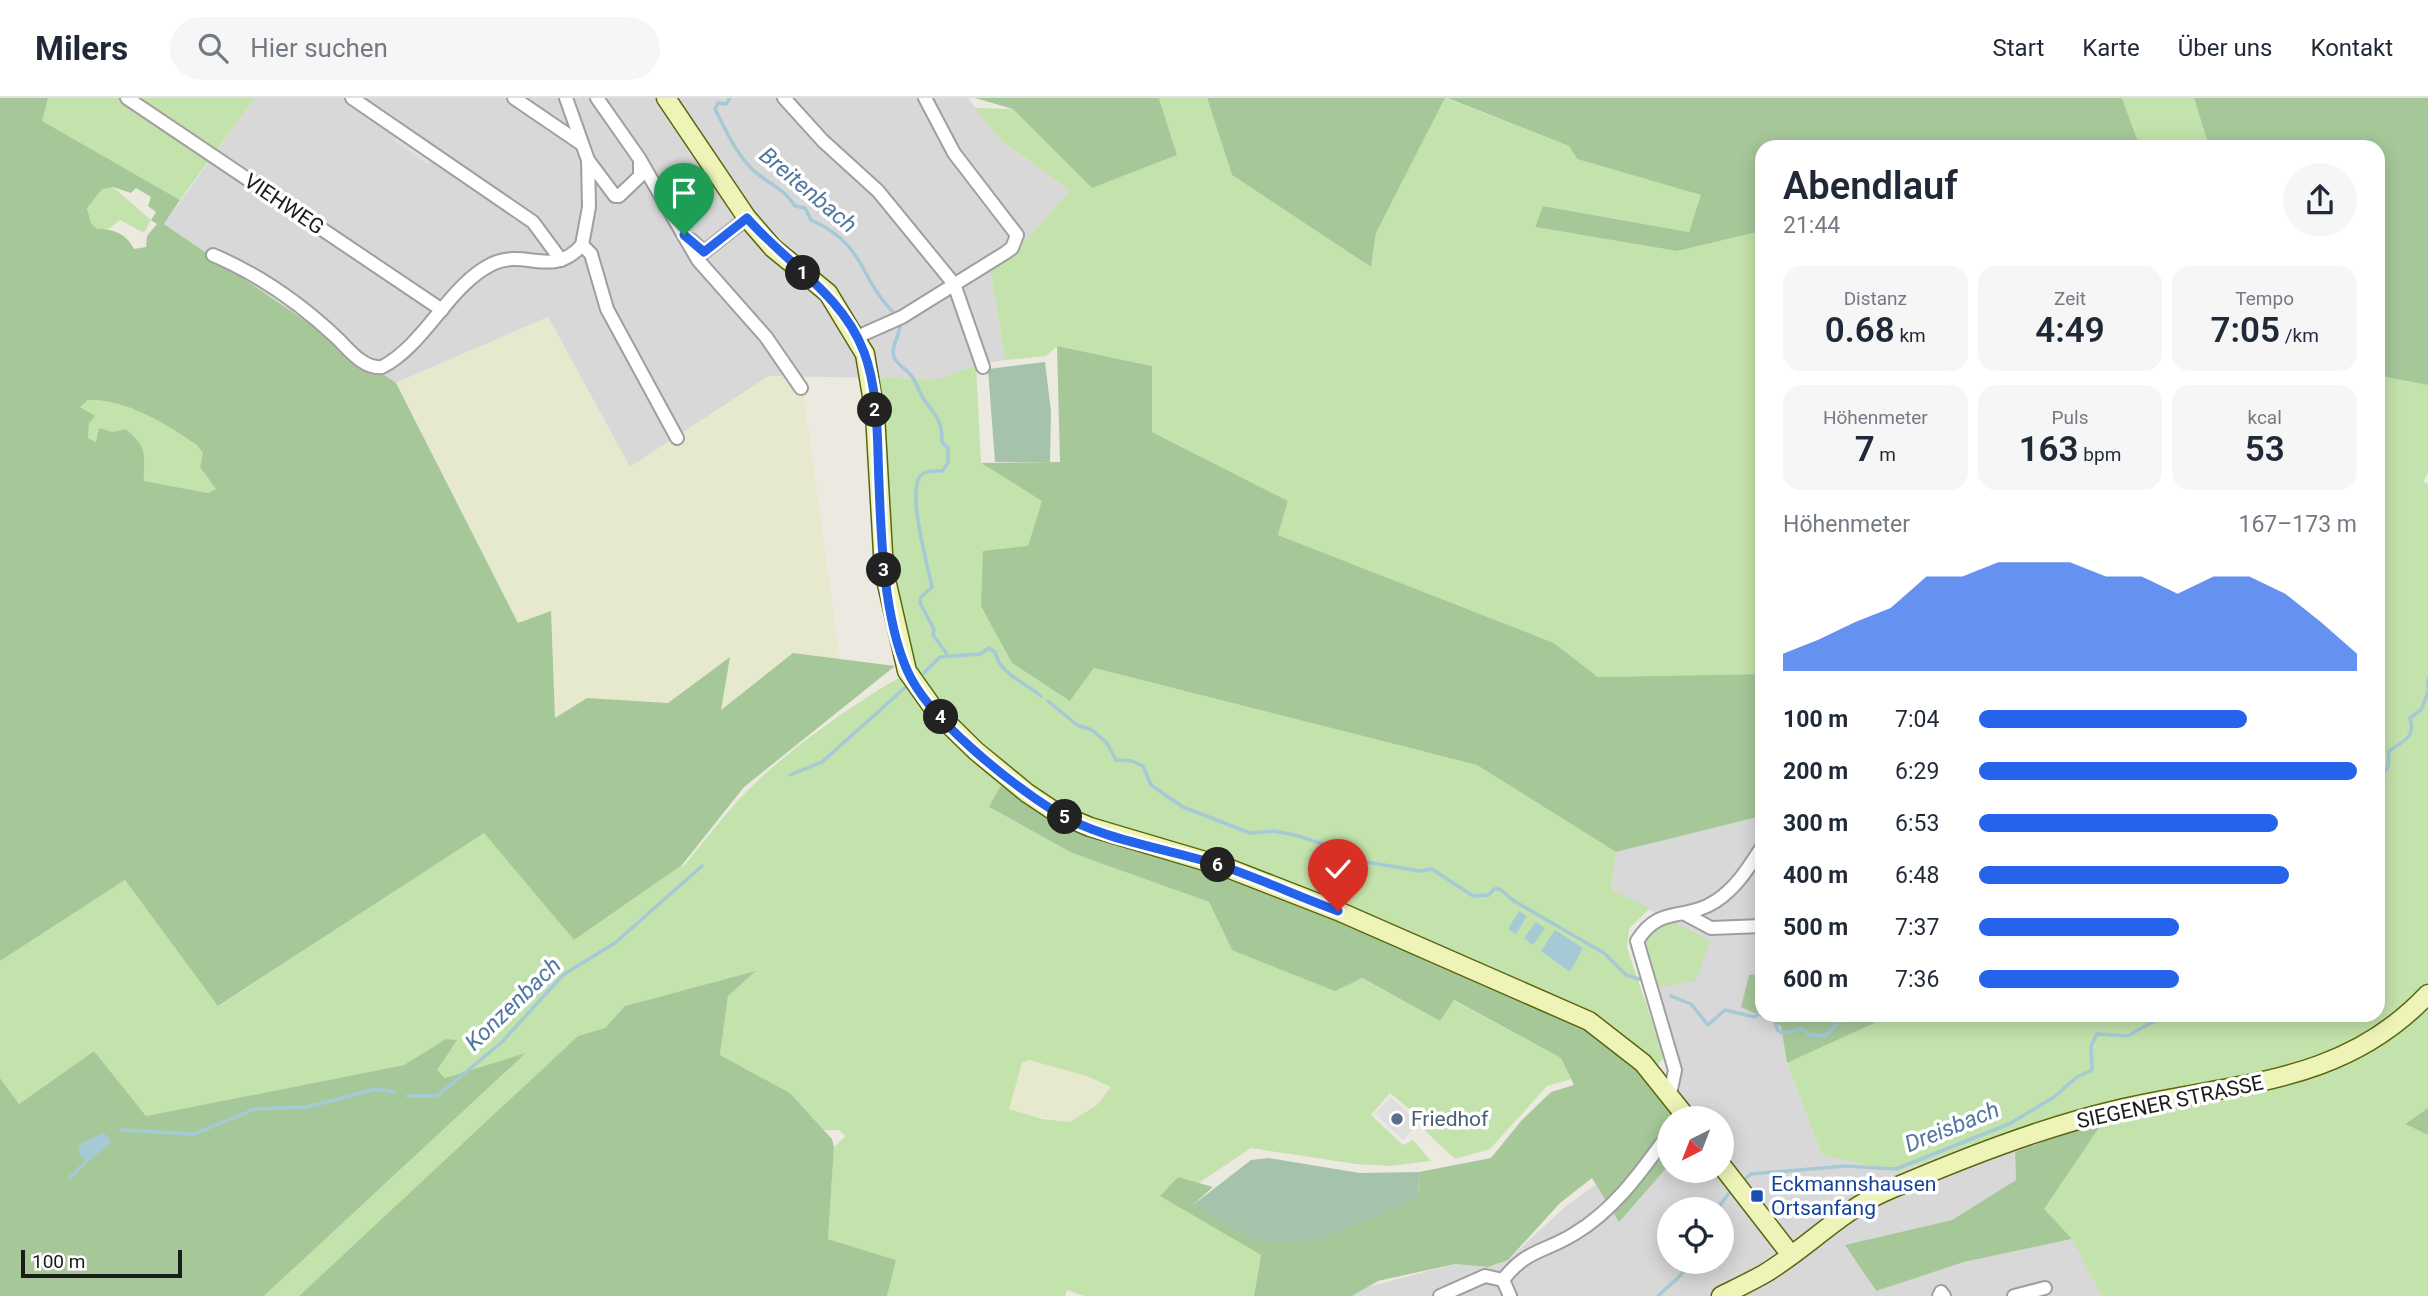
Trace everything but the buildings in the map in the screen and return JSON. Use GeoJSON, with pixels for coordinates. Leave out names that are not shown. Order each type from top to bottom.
{"type":"FeatureCollection","features":[{"type":"Feature","properties":{"kind":"main road"},"geometry":{"type":"LineString","coordinates":[[666,98],[747,218],[773,248],[828,293],[857,337],[865,354],[876,414],[884,571],[907,671],[922,694],[976,751],[1057,813],[1090,827],[1225,867],[1338,911],[1589,1021],[1627,1050],[1670,1094],[1677,1106]]}},
{"type":"Feature","properties":{"kind":"main road","name":"SIEGENER STRASSE"},"geometry":{"type":"LineString","coordinates":[[1721,1296],[1764,1274],[1853,1206],[1889,1189],[2049,1129],[2119,1109],[2270,1081],[2322,1066],[2362,1048],[2415,1008],[2428,994]]}},
{"type":"Feature","properties":{"kind":"main road"},"geometry":{"type":"LineString","coordinates":[[1734,1182],[1791,1255]]}},
{"type":"Feature","properties":{"kind":"street","name":"VIEHWEG"},"geometry":{"type":"LineString","coordinates":[[127,98],[442,310]]}},
{"type":"Feature","properties":{"kind":"street"},"geometry":{"type":"LineString","coordinates":[[352,98],[533,222],[561,260]]}},
{"type":"Feature","properties":{"kind":"street"},"geometry":{"type":"LineString","coordinates":[[514,98],[580,143]]}},
{"type":"Feature","properties":{"kind":"street"},"geometry":{"type":"LineString","coordinates":[[566,98],[588,160],[615,196],[619,196],[639,176],[639,158]]}},
{"type":"Feature","properties":{"kind":"street"},"geometry":{"type":"LineString","coordinates":[[597,98],[639,158],[698,260],[766,337],[801,388]]}},
{"type":"Feature","properties":{"kind":"street"},"geometry":{"type":"LineString","coordinates":[[784,98],[823,141],[878,191],[954,284],[983,367]]}},
{"type":"Feature","properties":{"kind":"street"},"geometry":{"type":"LineString","coordinates":[[857,337],[902,317],[1012,248],[1017,235],[954,153],[925,98]]}},
{"type":"Feature","properties":{"kind":"street"},"geometry":{"type":"LineString","coordinates":[[214,255],[248,270],[299,305],[358,358],[377,368],[389,364],[491,264],[515,258],[547,264],[561,260],[582,246],[589,207],[588,160]]}},
{"type":"Feature","properties":{"kind":"street"},"geometry":{"type":"LineString","coordinates":[[684,235],[704,252],[747,218]]}},
{"type":"Feature","properties":{"kind":"street"},"geometry":{"type":"LineString","coordinates":[[582,246],[591,254],[607,309],[677,439]]}},
{"type":"Feature","properties":{"kind":"street"},"geometry":{"type":"LineString","coordinates":[[1670,1094],[1675,1070],[1637,941],[1647,925],[1660,917],[1685,914],[1716,901],[1729,891],[1755,856]]}},
{"type":"Feature","properties":{"kind":"street"},"geometry":{"type":"LineString","coordinates":[[1685,914],[1711,928],[1755,926]]}},
{"type":"Feature","properties":{"kind":"street"},"geometry":{"type":"LineString","coordinates":[[1503,1280],[1516,1262],[1575,1234],[1605,1210],[1639,1175],[1657,1150]]}},
{"type":"Feature","properties":{"kind":"street"},"geometry":{"type":"LineString","coordinates":[[1440,1296],[1485,1276],[1503,1280]]}},
{"type":"Feature","properties":{"kind":"street"},"geometry":{"type":"LineString","coordinates":[[1503,1280],[1510,1296]]}},
{"type":"Feature","properties":{"kind":"street"},"geometry":{"type":"LineString","coordinates":[[2014,1296],[2045,1288]]}},
{"type":"Feature","properties":{"kind":"shaded area"},"geometry":{"type":"Polygon","coordinates":[[[255,98],[968,98],[1000,139],[1070,191],[1026,240],[990,267],[1005,360],[976,365],[939,379],[769,376],[630,467],[548,317],[396,383],[164,224],[255,98]]]}},
{"type":"Feature","properties":{"kind":"shaded area"},"geometry":{"type":"Polygon","coordinates":[[[399,134],[433,157],[428,165],[394,141],[399,134]]]}},
{"type":"Feature","properties":{"kind":"shaded area"},"geometry":{"type":"Polygon","coordinates":[[[1755,818],[1755,975],[1749,976],[1741,1007],[1755,1014],[1755,1022],[1773,1022],[1781,1026],[1787,1063],[1822,1155],[1898,1172],[2013,1128],[2016,1180],[1952,1220],[1846,1245],[1875,1291],[1964,1262],[2072,1239],[2101,1296],[1352,1296],[1367,1287],[1455,1264],[1488,1267],[1508,1260],[1565,1207],[1596,1184],[1619,1221],[1657,1178],[1657,1183],[1734,1183],[1734,1106],[1678,1106],[1673,1094],[1654,988],[1709,941],[1611,890],[1616,852],[1755,818]]]}},
{"type":"Feature","properties":{"kind":"shaded area","name":"Friedhof"},"geometry":{"type":"Polygon","coordinates":[[[1390,1097],[1419,1123],[1403,1140],[1375,1114],[1390,1097]]]}},
{"type":"Feature","properties":{"kind":"green space"},"geometry":{"type":"Polygon","coordinates":[[[0,98],[48,98],[42,121],[180,200],[164,224],[396,383],[518,623],[551,611],[555,718],[587,698],[668,703],[730,657],[721,710],[793,653],[895,666],[744,787],[682,865],[574,940],[484,833],[218,1006],[125,880],[0,961],[0,98]],[[113,187],[102,189],[87,208],[91,223],[97,229],[113,231],[123,236],[134,249],[146,247],[147,236],[157,224],[151,220],[156,212],[148,206],[151,197],[136,188],[131,193],[113,187]],[[88,400],[80,407],[95,416],[89,423],[88,438],[96,442],[99,428],[112,432],[126,429],[139,442],[144,453],[144,481],[208,493],[216,489],[200,467],[203,453],[197,445],[146,414],[117,404],[88,400]]]}},
{"type":"Feature","properties":{"kind":"green space"},"geometry":{"type":"Polygon","coordinates":[[[48,98],[255,98],[180,200],[41,121],[48,98]]]}},
{"type":"Feature","properties":{"kind":"green space"},"geometry":{"type":"Polygon","coordinates":[[[975,98],[1159,98],[1177,155],[1092,188],[1013,109],[975,98]]]}},
{"type":"Feature","properties":{"kind":"green space"},"geometry":{"type":"Polygon","coordinates":[[[1159,98],[1207,98],[1232,175],[1371,267],[1376,233],[1445,98],[1569,146],[1577,159],[1702,195],[1689,232],[1544,206],[1535,227],[1677,251],[1755,233],[1755,674],[1598,677],[1554,643],[1278,535],[1288,501],[1152,432],[1152,366],[1057,346],[1046,356],[1005,360],[990,267],[1026,240],[1070,191],[1000,139],[975,108],[1013,109],[1092,188],[1177,155],[1159,98]]]}},
{"type":"Feature","properties":{"kind":"green space"},"geometry":{"type":"Polygon","coordinates":[[[1207,98],[1445,98],[1376,233],[1371,267],[1232,175],[1207,98]]]}},
{"type":"Feature","properties":{"kind":"green space"},"geometry":{"type":"Polygon","coordinates":[[[1447,98],[2122,98],[2137,140],[1755,140],[1755,233],[1677,251],[1535,227],[1543,206],[1689,232],[1701,195],[1577,159],[1569,146],[1447,98]]]}},
{"type":"Feature","properties":{"kind":"green space"},"geometry":{"type":"Polygon","coordinates":[[[2122,98],[2194,98],[2207,140],[2137,140],[2122,98]]]}},
{"type":"Feature","properties":{"kind":"green space"},"geometry":{"type":"Polygon","coordinates":[[[2194,98],[2428,98],[2428,385],[2385,377],[2385,140],[2207,140],[2194,98]]]}},
{"type":"Feature","properties":{"kind":"green space"},"geometry":{"type":"Polygon","coordinates":[[[113,187],[151,220],[144,233],[120,220],[110,228],[97,230],[91,223],[87,207],[102,188],[113,187]]]}},
{"type":"Feature","properties":{"kind":"green space"},"geometry":{"type":"Polygon","coordinates":[[[548,317],[630,467],[769,376],[801,377],[840,659],[793,653],[720,710],[729,657],[668,703],[587,699],[555,719],[551,612],[519,624],[396,383],[548,317]]]}},
{"type":"Feature","properties":{"kind":"green space"},"geometry":{"type":"Polygon","coordinates":[[[1057,346],[1152,366],[1152,432],[1288,501],[1278,535],[1554,643],[1598,677],[1755,674],[1755,818],[1616,852],[1477,765],[1094,668],[1070,701],[1012,663],[981,606],[983,551],[1028,546],[1042,501],[981,463],[1060,462],[1057,346]]]}},
{"type":"Feature","properties":{"kind":"green space"},"geometry":{"type":"Polygon","coordinates":[[[1045,362],[1051,412],[1050,462],[995,462],[988,369],[1045,362]]]}},
{"type":"Feature","properties":{"kind":"green space"},"geometry":{"type":"Polygon","coordinates":[[[976,365],[981,463],[1043,501],[1028,546],[1071,700],[1094,668],[1477,765],[1616,852],[1611,890],[1650,908],[1629,929],[1627,948],[1664,1057],[1656,1067],[1624,1038],[1567,1000],[1226,861],[1082,815],[1030,785],[934,697],[912,661],[891,568],[878,378],[939,379],[976,365]]]}},
{"type":"Feature","properties":{"kind":"green space"},"geometry":{"type":"Polygon","coordinates":[[[2385,377],[2428,385],[2428,472],[2423,482],[2428,484],[2428,984],[2387,1022],[2330,1055],[2264,1076],[2014,1137],[2013,1129],[1898,1172],[1822,1155],[1787,1063],[1877,1022],[2385,1022],[2385,377]]]}},
{"type":"Feature","properties":{"kind":"green space"},"geometry":{"type":"Polygon","coordinates":[[[88,400],[117,404],[146,414],[197,445],[203,453],[200,467],[217,489],[208,493],[144,481],[144,468],[126,429],[112,432],[96,442],[88,438],[89,423],[79,407],[88,400]]]}},
{"type":"Feature","properties":{"kind":"green space"},"geometry":{"type":"Polygon","coordinates":[[[902,676],[1003,782],[990,808],[1072,853],[1209,902],[1232,950],[1361,978],[1440,1021],[1453,1000],[1561,1058],[1571,1079],[1547,1086],[1490,1149],[1455,1159],[1422,1128],[1426,1123],[1390,1093],[1371,1115],[1403,1145],[1413,1140],[1431,1161],[1390,1166],[1356,1164],[1251,1148],[1199,1183],[1178,1177],[1161,1196],[1261,1255],[1254,1296],[1084,1296],[1067,1290],[1065,1296],[887,1296],[896,1260],[828,1239],[834,1147],[846,1136],[839,1130],[824,1130],[790,1093],[720,1055],[728,996],[754,973],[625,1006],[605,1028],[578,1036],[299,1296],[264,1296],[525,1054],[445,1078],[437,1070],[446,1039],[404,1065],[146,1116],[94,1051],[19,1104],[0,1078],[0,961],[125,880],[219,1006],[484,832],[574,940],[682,865],[683,867],[751,787],[814,734],[902,676]],[[1029,1060],[1022,1063],[1009,1109],[1042,1119],[1070,1122],[1097,1105],[1111,1087],[1087,1076],[1029,1060]]]}},
{"type":"Feature","properties":{"kind":"green space"},"geometry":{"type":"Polygon","coordinates":[[[1003,782],[1055,816],[1225,872],[1584,1026],[1626,1056],[1669,1106],[1657,1106],[1657,1179],[1619,1222],[1592,1178],[1560,1203],[1508,1260],[1488,1267],[1455,1264],[1378,1281],[1352,1296],[1254,1296],[1261,1255],[1160,1196],[1178,1177],[1213,1187],[1194,1204],[1418,1198],[1419,1172],[1491,1158],[1521,1121],[1551,1092],[1574,1085],[1561,1058],[1454,1000],[1440,1021],[1362,978],[1335,991],[1232,950],[1209,902],[1072,853],[989,807],[1003,782]]]}},
{"type":"Feature","properties":{"kind":"green space"},"geometry":{"type":"Polygon","coordinates":[[[1669,919],[1710,941],[1696,981],[1653,988],[1642,942],[1648,929],[1669,919]]]}},
{"type":"Feature","properties":{"kind":"green space"},"geometry":{"type":"Polygon","coordinates":[[[756,971],[728,996],[720,1055],[790,1093],[832,1139],[834,1147],[828,1239],[896,1260],[887,1296],[299,1296],[578,1036],[605,1028],[625,1006],[756,971]]]}},
{"type":"Feature","properties":{"kind":"green space"},"geometry":{"type":"Polygon","coordinates":[[[1749,975],[1755,975],[1755,1014],[1741,1007],[1749,975]]]}},
{"type":"Feature","properties":{"kind":"green space"},"geometry":{"type":"Polygon","coordinates":[[[2428,1005],[2428,1108],[2405,1124],[2428,1135],[2428,1296],[2101,1296],[2072,1239],[2043,1210],[2105,1119],[2235,1097],[2319,1074],[2359,1057],[2395,1034],[2428,1005]]]}},
{"type":"Feature","properties":{"kind":"green space"},"geometry":{"type":"Polygon","coordinates":[[[1773,1022],[1877,1022],[1787,1063],[1781,1026],[1773,1022]]]}},
{"type":"Feature","properties":{"kind":"green space"},"geometry":{"type":"Polygon","coordinates":[[[446,1039],[457,1040],[437,1070],[445,1078],[526,1053],[264,1296],[0,1296],[0,1078],[19,1104],[94,1051],[146,1116],[404,1065],[446,1039]]]}},
{"type":"Feature","properties":{"kind":"green space"},"geometry":{"type":"Polygon","coordinates":[[[1029,1060],[1087,1076],[1112,1087],[1097,1105],[1070,1122],[1020,1114],[1008,1109],[1022,1063],[1029,1060]]]}},
{"type":"Feature","properties":{"kind":"green space"},"geometry":{"type":"Polygon","coordinates":[[[2428,1108],[2428,1135],[2405,1124],[2428,1108]]]}},
{"type":"Feature","properties":{"kind":"green space"},"geometry":{"type":"Polygon","coordinates":[[[2105,1119],[2044,1209],[2072,1239],[1964,1262],[1876,1291],[1845,1245],[1952,1220],[2016,1180],[2015,1152],[2105,1119]]]}},
{"type":"Feature","properties":{"kind":"green space"},"geometry":{"type":"Polygon","coordinates":[[[1269,1158],[1360,1173],[1419,1172],[1418,1198],[1336,1233],[1292,1243],[1271,1242],[1250,1236],[1193,1205],[1251,1160],[1269,1158]]]}},
{"type":"Feature","properties":{"kind":"water"},"geometry":{"type":"Polygon","coordinates":[[[1519,911],[1527,916],[1516,934],[1508,929],[1519,911]]]}},
{"type":"Feature","properties":{"kind":"water"},"geometry":{"type":"Polygon","coordinates":[[[1536,922],[1545,928],[1533,945],[1524,938],[1536,922]]]}},
{"type":"Feature","properties":{"kind":"water"},"geometry":{"type":"Polygon","coordinates":[[[1555,930],[1583,948],[1570,972],[1541,951],[1555,930]]]}},
{"type":"Feature","properties":{"kind":"water"},"geometry":{"type":"Polygon","coordinates":[[[104,1133],[111,1141],[87,1161],[80,1155],[78,1147],[104,1133]]]}},
{"type":"Feature","properties":{"kind":"waterway","name":"Breitenbach"},"geometry":{"type":"LineString","coordinates":[[730,98],[726,104],[718,103],[715,109],[744,159],[755,172],[785,194],[795,206],[805,208],[811,220],[843,240],[893,312]]}},
{"type":"Feature","properties":{"kind":"waterway","name":"Breitenbach"},"geometry":{"type":"LineString","coordinates":[[900,325],[893,350],[894,357],[913,378],[937,418],[942,442],[948,448],[948,463],[942,471],[921,475],[916,496],[919,529],[932,587],[921,597],[920,603],[934,629],[933,635],[947,654]]}},
{"type":"Feature","properties":{"kind":"waterway"},"geometry":{"type":"LineString","coordinates":[[924,673],[940,657],[980,654],[989,648],[995,652],[1007,672],[1041,696]]}},
{"type":"Feature","properties":{"kind":"waterway","name":"Dreisbach"},"geometry":{"type":"LineString","coordinates":[[2428,679],[2428,688]]}},
{"type":"Feature","properties":{"kind":"waterway","name":"Konzenbach"},"geometry":{"type":"LineString","coordinates":[[790,775],[822,762],[907,686]]}},
{"type":"Feature","properties":{"kind":"waterway","name":"Dreisbach"},"geometry":{"type":"LineString","coordinates":[[2385,771],[2388,767],[2389,751],[2409,735],[2410,718],[2421,710],[2428,692]]}},
{"type":"Feature","properties":{"kind":"waterway"},"geometry":{"type":"LineString","coordinates":[[1048,701],[1077,725],[1092,730],[1106,742],[1116,760],[1132,761],[1143,766],[1151,785],[1183,807],[1250,833],[1274,831],[1295,835],[1329,846],[1348,859],[1420,871],[1432,869],[1473,896],[1489,895],[1494,889],[1500,889],[1514,901],[1604,953],[1626,975],[1639,979]]}},
{"type":"Feature","properties":{"kind":"waterway","name":"Konzenbach"},"geometry":{"type":"LineString","coordinates":[[407,1096],[437,1096],[502,1042],[563,975],[615,943],[702,866]]}},
{"type":"Feature","properties":{"kind":"waterway"},"geometry":{"type":"LineString","coordinates":[[1671,996],[1691,1004],[1708,1025],[1725,1010],[1755,1016]]}},
{"type":"Feature","properties":{"kind":"waterway"},"geometry":{"type":"LineString","coordinates":[[1775,1022],[1778,1031],[1783,1033],[1801,1029],[1810,1035],[1825,1036],[1838,1022]]}},
{"type":"Feature","properties":{"kind":"waterway","name":"Dreisbach"},"geometry":{"type":"LineString","coordinates":[[1741,1182],[1751,1174],[1846,1166],[1896,1169],[2009,1124],[2054,1097],[2077,1077],[2092,1070],[2091,1046],[2097,1034],[2128,1036],[2152,1022]]}},
{"type":"Feature","properties":{"kind":"waterway","name":"Konzenbach"},"geometry":{"type":"LineString","coordinates":[[121,1130],[194,1134],[255,1109],[307,1107],[377,1089],[394,1092]]}},
{"type":"Feature","properties":{"kind":"waterway","name":"Konzenbach"},"geometry":{"type":"LineString","coordinates":[[70,1177],[89,1159]]}},
{"type":"Feature","properties":{"kind":"waterway","name":"Dreisbach"},"geometry":{"type":"LineString","coordinates":[[1726,1197],[1732,1189]]}},
{"type":"Feature","properties":{"kind":"waterway","name":"Dreisbach"},"geometry":{"type":"LineString","coordinates":[[1658,1296],[1681,1274]]}},
{"type":"Feature","properties":{"kind":"place","name":"Friedhof"},"geometry":{"type":"Point","coordinates":[1397,1119]}},
{"type":"Feature","properties":{"kind":"place","name":"Eckmannshausen Ortsanfang"},"geometry":{"type":"Point","coordinates":[1757,1196]}},
{"type":"Feature","properties":{"kind":"route"},"geometry":{"type":"LineString","coordinates":[[684,235],[704,252],[747,218],[773,248],[828,293],[857,337],[865,354],[876,414],[884,571],[907,671],[936,712],[976,751],[1027,793],[1057,813],[1090,827],[1225,867],[1338,911]]}}]}
